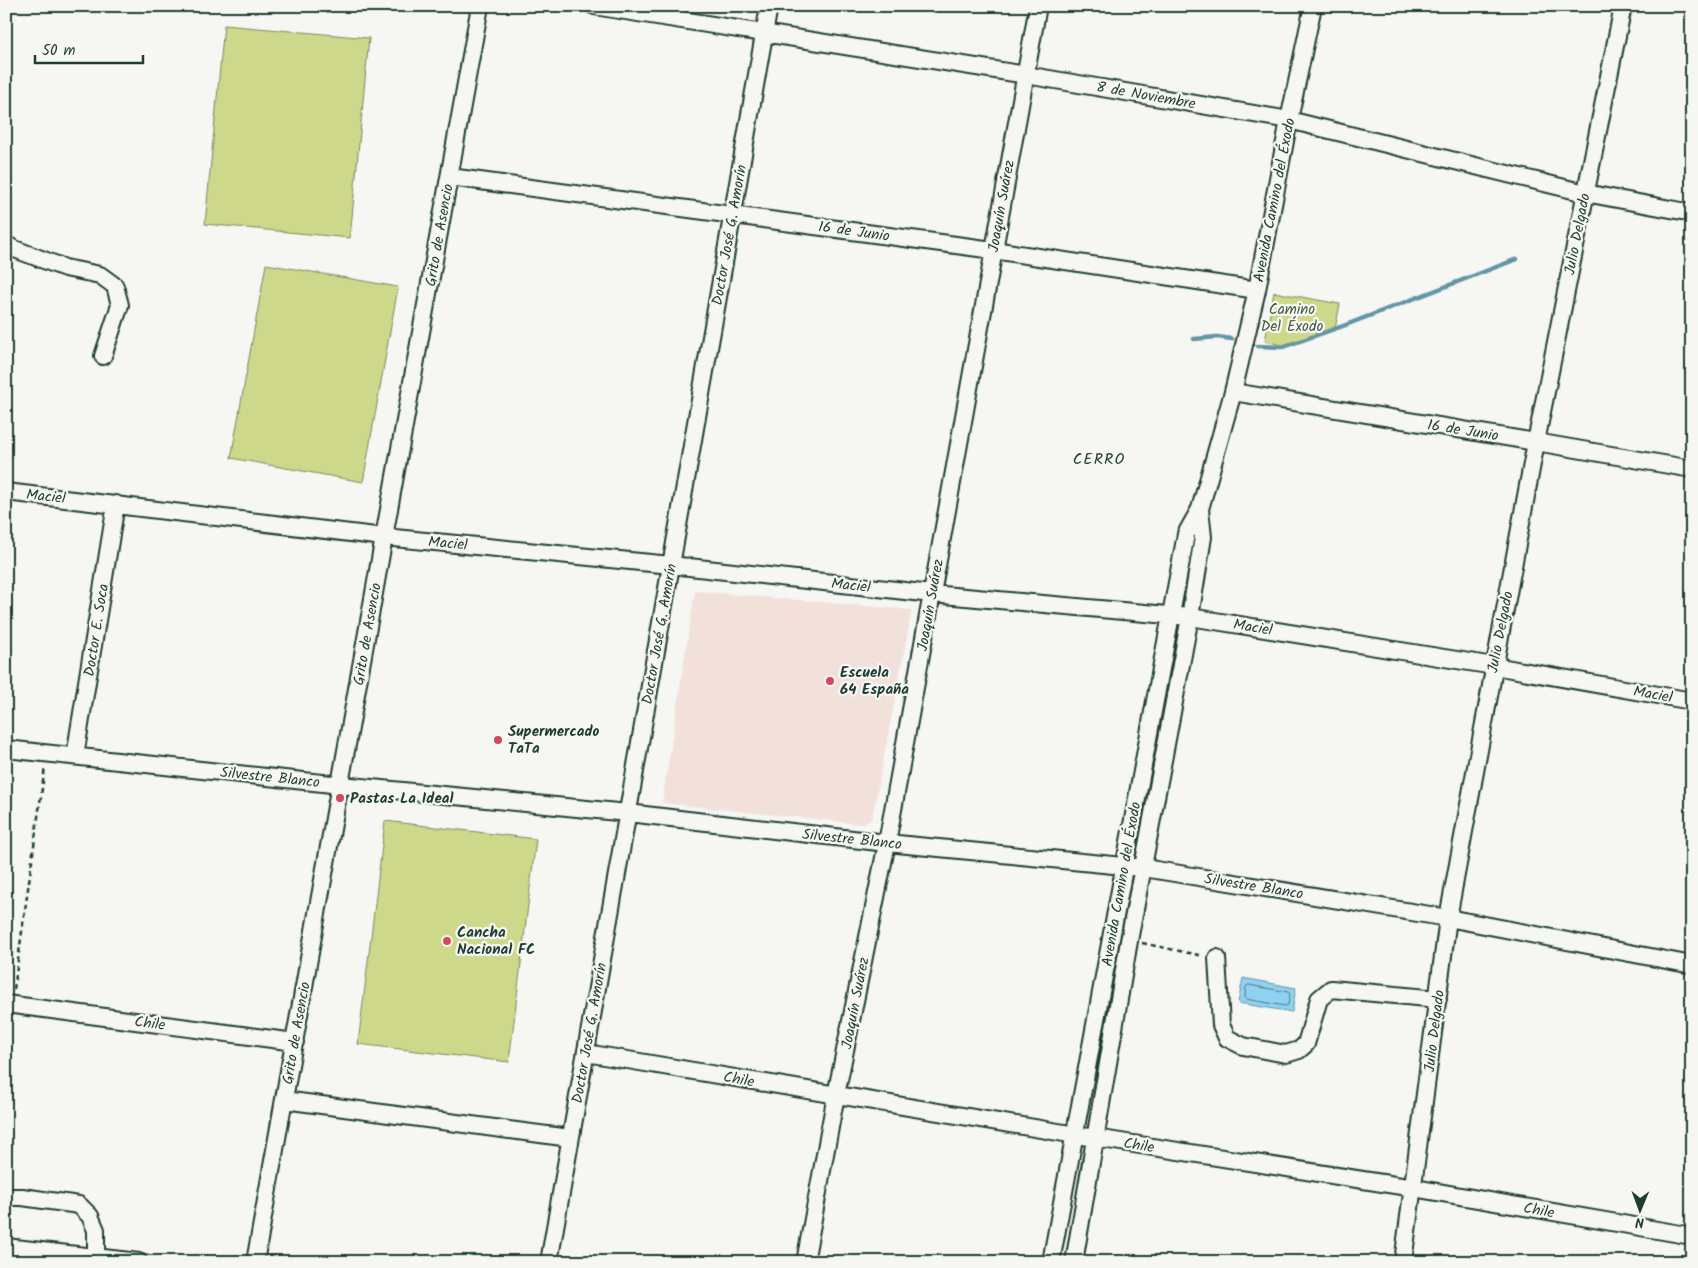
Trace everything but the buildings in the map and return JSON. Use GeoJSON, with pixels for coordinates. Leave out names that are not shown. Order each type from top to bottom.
{"type":"FeatureCollection","features":[{"type":"Feature","properties":{"kind":"street","name":"Grito de Asencio"},"geometry":{"type":"LineString","coordinates":[[255,1262],[480,6]]}},
{"type":"Feature","properties":{"kind":"street","name":"8 de Noviembre"},"geometry":{"type":"LineString","coordinates":[[594,6],[1026,75],[1288,120],[1585,193],[1692,213]]}},
{"type":"Feature","properties":{"kind":"street","name":"Doctor José G. Amorín"},"geometry":{"type":"LineString","coordinates":[[549,1262],[769,6]]}},
{"type":"Feature","properties":{"kind":"street","name":"Joaquín Suárez"},"geometry":{"type":"LineString","coordinates":[[805,1262],[836,1095],[887,844],[1038,6]]}},
{"type":"Feature","properties":{"kind":"street","name":"Avenida Camino del Éxodo"},"geometry":{"type":"LineString","coordinates":[[1051,1262],[1186,534],[1200,509],[1233,392],[1257,290],[1288,120],[1313,6]]}},
{"type":"Feature","properties":{"kind":"street","name":"Julio Delgado"},"geometry":{"type":"LineString","coordinates":[[1403,1262],[1448,918],[1536,442],[1623,6]]}},
{"type":"Feature","properties":{"kind":"street","name":"16 de Junio"},"geometry":{"type":"LineString","coordinates":[[450,177],[993,250],[1257,290]]}},
{"type":"Feature","properties":{"kind":"street"},"geometry":{"type":"LineString","coordinates":[[6,244],[65,268],[100,275],[115,286],[120,305],[103,356]]}},
{"type":"Feature","properties":{"kind":"street","name":"16 de Junio"},"geometry":{"type":"LineString","coordinates":[[1233,392],[1692,469]]}},
{"type":"Feature","properties":{"kind":"street","name":"Maciel"},"geometry":{"type":"LineString","coordinates":[[6,492],[384,537],[671,565],[932,594],[1190,617],[1494,666],[1692,701]]}},
{"type":"Feature","properties":{"kind":"street","name":"Doctor E. Soca"},"geometry":{"type":"LineString","coordinates":[[76,756],[116,504]]}},
{"type":"Feature","properties":{"kind":"street","name":"Avenida Camino del Éxodo"},"geometry":{"type":"LineString","coordinates":[[1074,1262],[1129,941],[1190,617],[1203,536],[1200,509]]}},
{"type":"Feature","properties":{"kind":"street","name":"Silvestre Blanco"},"geometry":{"type":"LineString","coordinates":[[6,749],[628,813],[887,844],[1144,868],[1448,918],[1692,965]]}},
{"type":"Feature","properties":{"kind":"street"},"geometry":{"type":"LineString","coordinates":[[1217,958],[1221,1025],[1227,1038],[1243,1046],[1286,1054],[1299,1050],[1306,1044],[1319,998],[1331,989],[1438,999]]}},
{"type":"Feature","properties":{"kind":"street","name":"Chile"},"geometry":{"type":"LineString","coordinates":[[9,1005],[295,1042]]}},
{"type":"Feature","properties":{"kind":"street","name":"Chile"},"geometry":{"type":"LineString","coordinates":[[586,1053],[1076,1135],[1414,1188],[1692,1236]]}},
{"type":"Feature","properties":{"kind":"street"},"geometry":{"type":"LineString","coordinates":[[284,1100],[570,1138]]}},
{"type":"Feature","properties":{"kind":"street"},"geometry":{"type":"LineString","coordinates":[[6,1197],[22,1197],[79,1205],[90,1216],[96,1230],[96,1257]]}},
{"type":"Feature","properties":{"kind":"street"},"geometry":{"type":"LineString","coordinates":[[6,1247],[139,1262]]}},
{"type":"Feature","properties":{"kind":"path"},"geometry":{"type":"LineString","coordinates":[[9,1005],[47,753]]}},
{"type":"Feature","properties":{"kind":"path"},"geometry":{"type":"LineString","coordinates":[[1129,941],[1217,958]]}},
{"type":"Feature","properties":{"kind":"shaded area"},"geometry":{"type":"Polygon","coordinates":[[[695,591],[912,610],[872,819],[861,824],[662,803],[695,591]]]}},
{"type":"Feature","properties":{"kind":"green space"},"geometry":{"type":"Polygon","coordinates":[[[224,25],[369,38],[350,238],[205,224],[224,25]]]}},
{"type":"Feature","properties":{"kind":"green space"},"geometry":{"type":"Polygon","coordinates":[[[266,264],[398,287],[363,482],[231,458],[266,264]]]}},
{"type":"Feature","properties":{"kind":"green space","name":"Camino Del Éxodo"},"geometry":{"type":"Polygon","coordinates":[[[1274,292],[1340,304],[1335,329],[1282,345],[1265,341],[1274,292]]]}},
{"type":"Feature","properties":{"kind":"green space","name":"Cancha Nacional FC"},"geometry":{"type":"Polygon","coordinates":[[[385,821],[536,839],[509,1062],[358,1044],[385,821]]]}},
{"type":"Feature","properties":{"kind":"water"},"geometry":{"type":"Polygon","coordinates":[[[1243,978],[1296,988],[1292,1012],[1238,1003],[1243,978]]]}},
{"type":"Feature","properties":{"kind":"waterway"},"geometry":{"type":"LineString","coordinates":[[1257,346],[1283,347],[1517,259]]}},
{"type":"Feature","properties":{"kind":"waterway"},"geometry":{"type":"LineString","coordinates":[[1194,339],[1217,337],[1232,339]]}},
{"type":"Feature","properties":{"kind":"place","name":"Escuela 64 España"},"geometry":{"type":"Point","coordinates":[830,681]}},
{"type":"Feature","properties":{"kind":"place","name":"Supermercado TaTa"},"geometry":{"type":"Point","coordinates":[498,740]}},
{"type":"Feature","properties":{"kind":"place","name":"Pastas La Ideal"},"geometry":{"type":"Point","coordinates":[340,798]}},
{"type":"Feature","properties":{"kind":"place","name":"Cancha Nacional FC"},"geometry":{"type":"Point","coordinates":[447,941]}},
{"type":"Feature","properties":{"kind":"district","name":"CERRO"},"geometry":{"type":"Point","coordinates":[1099,458]}}]}
